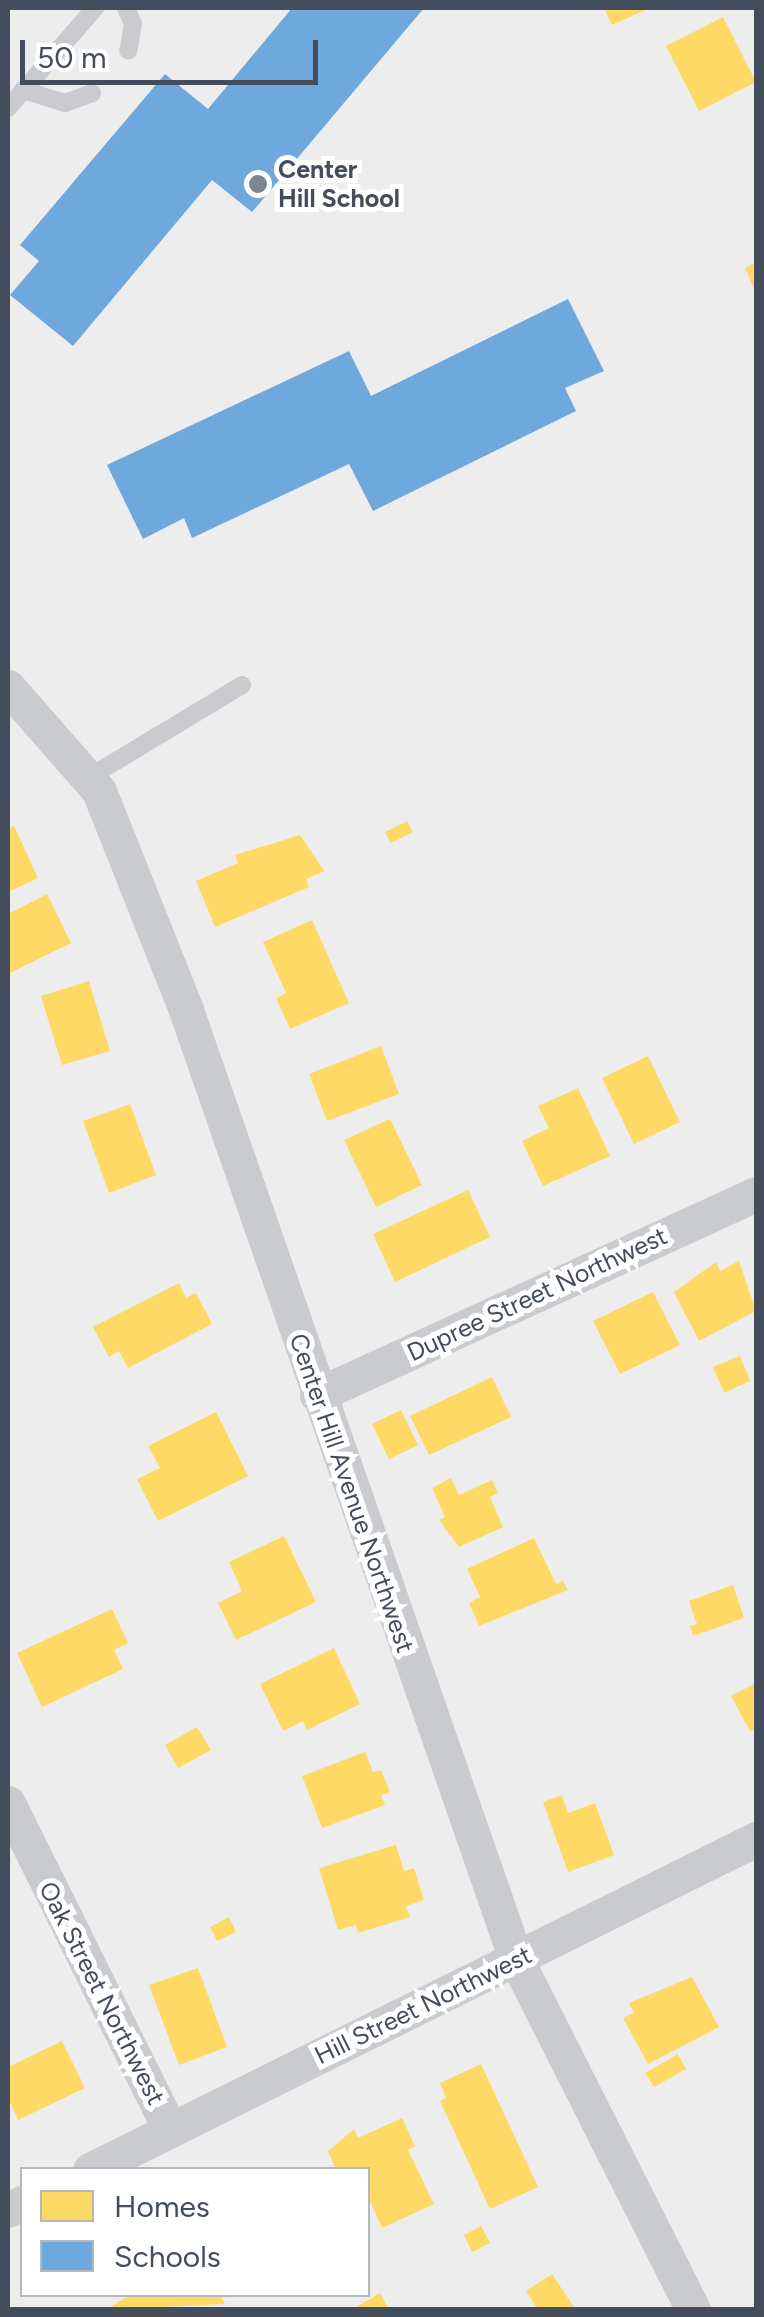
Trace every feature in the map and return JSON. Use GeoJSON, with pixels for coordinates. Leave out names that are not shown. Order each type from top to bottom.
{"type":"FeatureCollection","features":[{"type":"Feature","properties":{"kind":"street","name":"Center Hill Avenue Northwest"},"geometry":{"type":"LineString","coordinates":[[8,686],[88,778],[186,1010],[516,1959],[693,2310]]}},
{"type":"Feature","properties":{"kind":"street","name":"Dupree Street Northwest"},"geometry":{"type":"LineString","coordinates":[[317,1395],[756,1194]]}},
{"type":"Feature","properties":{"kind":"street","name":"Oak Street Northwest"},"geometry":{"type":"LineString","coordinates":[[8,1803],[170,2130]]}},
{"type":"Feature","properties":{"kind":"street","name":"Hill Street Northwest"},"geometry":{"type":"LineString","coordinates":[[96,2167],[756,1839]]}},
{"type":"Feature","properties":{"kind":"lane"},"geometry":{"type":"LineString","coordinates":[[8,108],[96,8]]}},
{"type":"Feature","properties":{"kind":"lane"},"geometry":{"type":"LineString","coordinates":[[126,8],[133,24],[128,52]]}},
{"type":"Feature","properties":{"kind":"lane"},"geometry":{"type":"LineString","coordinates":[[23,90],[65,104],[92,92]]}},
{"type":"Feature","properties":{"kind":"lane"},"geometry":{"type":"LineString","coordinates":[[88,778],[242,685]]}},
{"type":"Feature","properties":{"kind":"building: Homes"},"geometry":{"type":"Polygon","coordinates":[[[604,8],[650,8],[612,25],[604,8]]]}},
{"type":"Feature","properties":{"kind":"building: Homes"},"geometry":{"type":"Polygon","coordinates":[[[723,17],[756,82],[699,111],[666,46],[723,17]]]}},
{"type":"Feature","properties":{"kind":"building: Homes"},"geometry":{"type":"Polygon","coordinates":[[[756,262],[756,294],[745,268],[756,262]]]}},
{"type":"Feature","properties":{"kind":"building: Homes"},"geometry":{"type":"Polygon","coordinates":[[[407,821],[413,832],[391,843],[385,832],[407,821]]]}},
{"type":"Feature","properties":{"kind":"building: Homes"},"geometry":{"type":"Polygon","coordinates":[[[14,826],[38,878],[8,892],[8,829],[14,826]]]}},
{"type":"Feature","properties":{"kind":"building: Homes"},"geometry":{"type":"Polygon","coordinates":[[[300,835],[324,871],[306,879],[309,887],[215,927],[196,881],[238,863],[235,855],[300,835]]]}},
{"type":"Feature","properties":{"kind":"building: Homes"},"geometry":{"type":"Polygon","coordinates":[[[47,894],[71,943],[8,974],[8,914],[47,894]]]}},
{"type":"Feature","properties":{"kind":"building: Homes"},"geometry":{"type":"Polygon","coordinates":[[[312,920],[349,1003],[290,1029],[276,998],[286,993],[263,942],[312,920]]]}},
{"type":"Feature","properties":{"kind":"building: Homes"},"geometry":{"type":"Polygon","coordinates":[[[89,981],[110,1051],[62,1065],[41,996],[89,981]]]}},
{"type":"Feature","properties":{"kind":"building: Homes"},"geometry":{"type":"Polygon","coordinates":[[[381,1046],[399,1094],[327,1121],[309,1074],[381,1046]]]}},
{"type":"Feature","properties":{"kind":"building: Homes"},"geometry":{"type":"Polygon","coordinates":[[[648,1056],[680,1122],[634,1144],[602,1078],[648,1056]]]}},
{"type":"Feature","properties":{"kind":"building: Homes"},"geometry":{"type":"Polygon","coordinates":[[[578,1088],[610,1156],[543,1186],[522,1141],[549,1128],[538,1106],[578,1088]]]}},
{"type":"Feature","properties":{"kind":"building: Homes"},"geometry":{"type":"Polygon","coordinates":[[[130,1104],[156,1175],[109,1193],[83,1121],[130,1104]]]}},
{"type":"Feature","properties":{"kind":"building: Homes"},"geometry":{"type":"Polygon","coordinates":[[[390,1119],[422,1185],[376,1207],[344,1140],[390,1119]]]}},
{"type":"Feature","properties":{"kind":"building: Homes"},"geometry":{"type":"Polygon","coordinates":[[[468,1190],[490,1237],[395,1282],[373,1234],[468,1190]]]}},
{"type":"Feature","properties":{"kind":"building: Homes"},"geometry":{"type":"Polygon","coordinates":[[[739,1261],[756,1311],[699,1341],[674,1292],[716,1262],[720,1271],[739,1261]]]}},
{"type":"Feature","properties":{"kind":"building: Homes"},"geometry":{"type":"Polygon","coordinates":[[[179,1283],[186,1298],[196,1293],[212,1324],[128,1368],[119,1351],[109,1357],[93,1327],[179,1283]]]}},
{"type":"Feature","properties":{"kind":"building: Homes"},"geometry":{"type":"Polygon","coordinates":[[[653,1292],[680,1345],[620,1374],[593,1321],[653,1292]]]}},
{"type":"Feature","properties":{"kind":"building: Homes"},"geometry":{"type":"Polygon","coordinates":[[[740,1356],[750,1381],[724,1393],[713,1367],[740,1356]]]}},
{"type":"Feature","properties":{"kind":"building: Homes"},"geometry":{"type":"Polygon","coordinates":[[[492,1377],[511,1417],[429,1455],[410,1416],[492,1377]]]}},
{"type":"Feature","properties":{"kind":"building: Homes"},"geometry":{"type":"Polygon","coordinates":[[[401,1410],[418,1445],[389,1459],[372,1424],[401,1410]]]}},
{"type":"Feature","properties":{"kind":"building: Homes"},"geometry":{"type":"Polygon","coordinates":[[[216,1412],[248,1476],[158,1521],[137,1479],[160,1468],[148,1446],[216,1412]]]}},
{"type":"Feature","properties":{"kind":"building: Homes"},"geometry":{"type":"Polygon","coordinates":[[[451,1478],[459,1495],[492,1480],[498,1493],[490,1497],[503,1527],[459,1547],[439,1520],[445,1517],[432,1488],[451,1478]]]}},
{"type":"Feature","properties":{"kind":"building: Homes"},"geometry":{"type":"Polygon","coordinates":[[[284,1536],[316,1602],[236,1640],[218,1603],[242,1591],[229,1562],[284,1536]]]}},
{"type":"Feature","properties":{"kind":"building: Homes"},"geometry":{"type":"Polygon","coordinates":[[[534,1538],[556,1584],[563,1581],[568,1590],[479,1626],[469,1603],[480,1597],[467,1569],[534,1538]]]}},
{"type":"Feature","properties":{"kind":"building: Homes"},"geometry":{"type":"Polygon","coordinates":[[[733,1585],[744,1618],[693,1636],[690,1626],[697,1624],[689,1601],[733,1585]]]}},
{"type":"Feature","properties":{"kind":"building: Homes"},"geometry":{"type":"Polygon","coordinates":[[[112,1609],[128,1643],[114,1650],[123,1669],[42,1707],[17,1653],[112,1609]]]}},
{"type":"Feature","properties":{"kind":"building: Homes"},"geometry":{"type":"Polygon","coordinates":[[[334,1648],[360,1704],[307,1730],[303,1721],[283,1731],[260,1684],[334,1648]]]}},
{"type":"Feature","properties":{"kind":"building: Homes"},"geometry":{"type":"Polygon","coordinates":[[[756,1683],[756,1728],[750,1731],[731,1696],[756,1683]]]}},
{"type":"Feature","properties":{"kind":"building: Homes"},"geometry":{"type":"Polygon","coordinates":[[[197,1727],[211,1750],[178,1768],[165,1745],[197,1727]]]}},
{"type":"Feature","properties":{"kind":"building: Homes"},"geometry":{"type":"Polygon","coordinates":[[[365,1752],[373,1772],[381,1770],[390,1792],[381,1795],[385,1805],[322,1828],[302,1776],[365,1752]]]}},
{"type":"Feature","properties":{"kind":"building: Homes"},"geometry":{"type":"Polygon","coordinates":[[[562,1795],[568,1813],[595,1803],[614,1855],[568,1872],[543,1802],[562,1795]]]}},
{"type":"Feature","properties":{"kind":"building: Homes"},"geometry":{"type":"Polygon","coordinates":[[[396,1845],[404,1871],[414,1868],[424,1900],[406,1906],[410,1917],[358,1933],[356,1925],[338,1930],[319,1868],[396,1845]]]}},
{"type":"Feature","properties":{"kind":"building: Homes"},"geometry":{"type":"Polygon","coordinates":[[[229,1917],[236,1932],[217,1941],[210,1927],[229,1917]]]}},
{"type":"Feature","properties":{"kind":"building: Homes"},"geometry":{"type":"Polygon","coordinates":[[[198,1968],[227,2047],[179,2065],[149,1985],[198,1968]]]}},
{"type":"Feature","properties":{"kind":"building: Homes"},"geometry":{"type":"Polygon","coordinates":[[[692,1977],[719,2027],[648,2064],[623,2018],[634,2013],[629,2003],[692,1977]]]}},
{"type":"Feature","properties":{"kind":"building: Homes"},"geometry":{"type":"Polygon","coordinates":[[[62,2041],[85,2088],[18,2120],[8,2098],[8,2067],[62,2041]]]}},
{"type":"Feature","properties":{"kind":"building: Homes"},"geometry":{"type":"Polygon","coordinates":[[[678,2054],[686,2069],[654,2087],[645,2073],[678,2054]]]}},
{"type":"Feature","properties":{"kind":"building: Homes"},"geometry":{"type":"Polygon","coordinates":[[[481,2064],[538,2187],[490,2209],[440,2101],[446,2098],[440,2083],[481,2064]]]}},
{"type":"Feature","properties":{"kind":"building: Homes"},"geometry":{"type":"Polygon","coordinates":[[[402,2118],[415,2146],[408,2150],[434,2204],[382,2228],[370,2201],[370,2167],[335,2167],[328,2151],[354,2129],[358,2138],[402,2118]]]}},
{"type":"Feature","properties":{"kind":"building: Homes"},"geometry":{"type":"Polygon","coordinates":[[[481,2226],[490,2243],[472,2252],[464,2235],[481,2226]]]}},
{"type":"Feature","properties":{"kind":"building: Homes"},"geometry":{"type":"Polygon","coordinates":[[[552,2274],[576,2310],[538,2310],[526,2291],[552,2274]]]}},
{"type":"Feature","properties":{"kind":"building: Homes"},"geometry":{"type":"Polygon","coordinates":[[[380,2293],[389,2310],[351,2310],[380,2293]]]}},
{"type":"Feature","properties":{"kind":"building: Homes"},"geometry":{"type":"Polygon","coordinates":[[[127,2297],[222,2297],[225,2304],[105,2310],[127,2297]]]}},
{"type":"Feature","properties":{"kind":"building: Schools"},"geometry":{"type":"Polygon","coordinates":[[[292,8],[424,8],[252,212],[212,180],[73,346],[10,295],[39,261],[20,245],[165,74],[208,109],[292,8]]]}},
{"type":"Feature","properties":{"kind":"building: Schools"},"geometry":{"type":"Polygon","coordinates":[[[568,299],[604,371],[565,388],[576,411],[373,511],[349,464],[192,538],[184,518],[143,539],[107,465],[349,351],[371,396],[568,299]]]}},
{"type":"Feature","properties":{"kind":"place","name":"Center Hill School"},"geometry":{"type":"Point","coordinates":[258,184]}}]}
